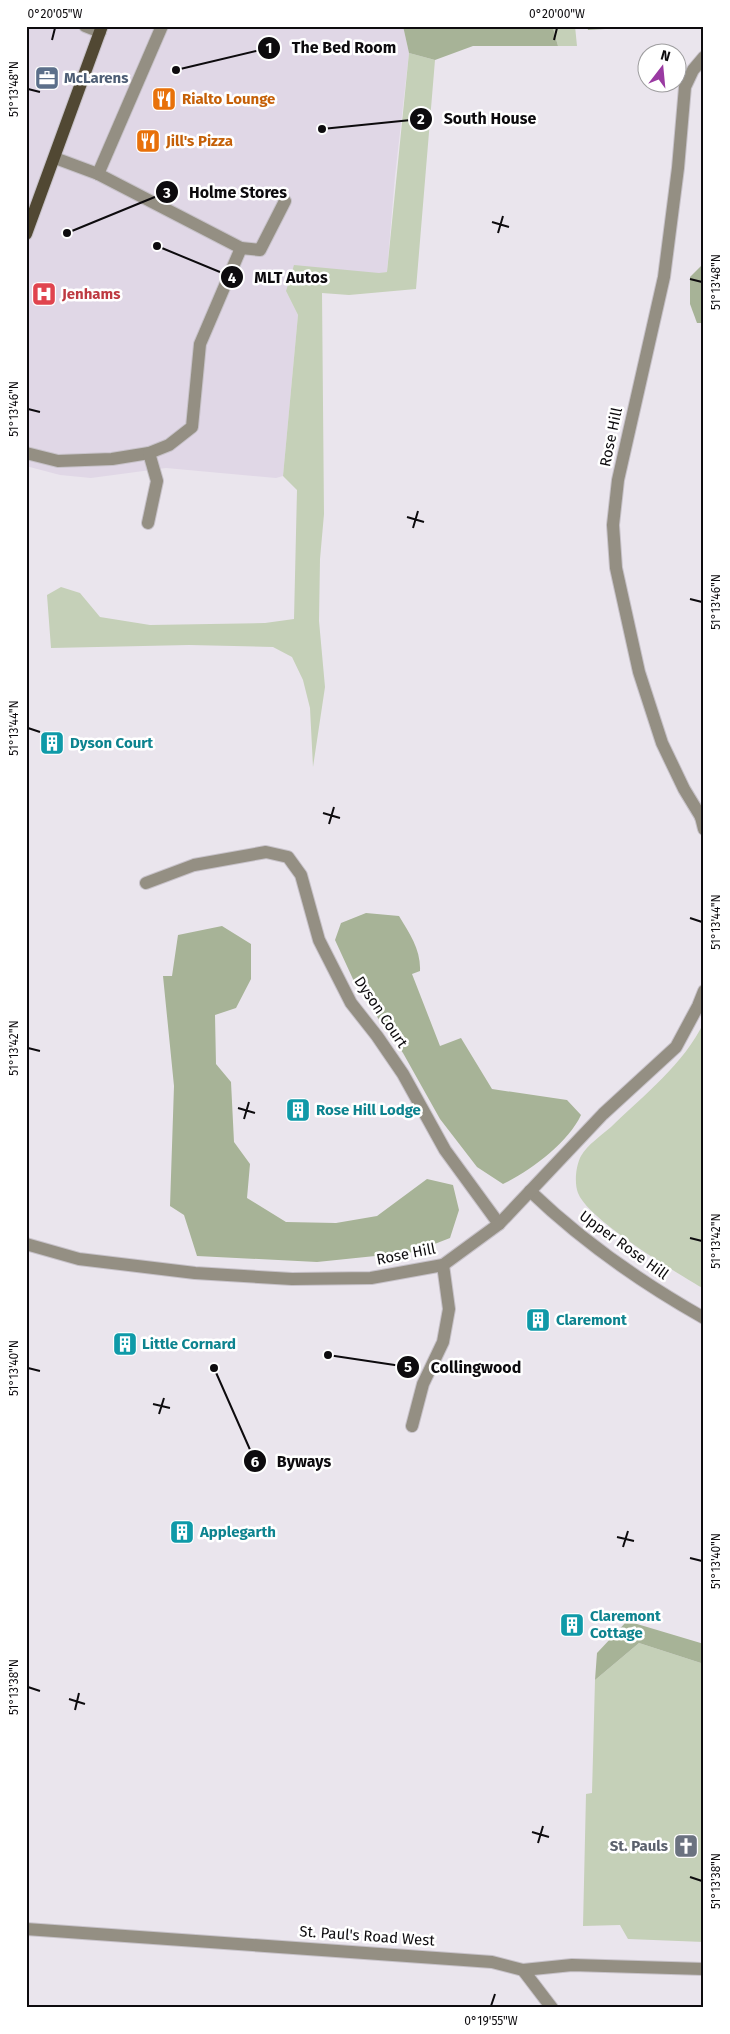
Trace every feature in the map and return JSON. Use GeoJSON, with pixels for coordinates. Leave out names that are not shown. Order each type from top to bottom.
{"type":"FeatureCollection","features":[{"type":"Feature","properties":{"kind":"main road"},"geometry":{"type":"LineString","coordinates":[[26,234],[101,29]]}},
{"type":"Feature","properties":{"kind":"street"},"geometry":{"type":"LineString","coordinates":[[86,26],[101,29]]}},
{"type":"Feature","properties":{"kind":"street"},"geometry":{"type":"LineString","coordinates":[[98,174],[162,26]]}},
{"type":"Feature","properties":{"kind":"street","name":"Rose Hill"},"geometry":{"type":"LineString","coordinates":[[703,822],[684,789],[662,743],[639,672],[616,568],[613,525],[618,480],[664,277],[678,168],[685,88],[693,70],[704,57]]}},
{"type":"Feature","properties":{"kind":"street"},"geometry":{"type":"LineString","coordinates":[[55,158],[98,174],[241,248],[260,250],[286,201]]}},
{"type":"Feature","properties":{"kind":"street"},"geometry":{"type":"LineString","coordinates":[[26,453],[58,461],[112,459],[149,453],[169,445],[192,427],[200,344],[241,248]]}},
{"type":"Feature","properties":{"kind":"street"},"geometry":{"type":"LineString","coordinates":[[148,523],[156,481],[149,453]]}},
{"type":"Feature","properties":{"kind":"street","name":"Dyson Court"},"geometry":{"type":"LineString","coordinates":[[146,883],[194,865],[266,852],[288,857],[302,875],[319,940],[350,1003],[377,1036],[403,1074],[444,1150],[499,1224]]}},
{"type":"Feature","properties":{"kind":"street","name":"Rose Hill"},"geometry":{"type":"LineString","coordinates":[[26,1244],[79,1259],[195,1273],[292,1279],[371,1278],[443,1265],[499,1224],[603,1114],[676,1047],[698,1006],[704,990]]}},
{"type":"Feature","properties":{"kind":"street","name":"Upper Rose Hill"},"geometry":{"type":"LineString","coordinates":[[530,1191],[553,1213],[615,1260],[704,1318]]}},
{"type":"Feature","properties":{"kind":"street"},"geometry":{"type":"LineString","coordinates":[[412,1426],[423,1384],[443,1342],[449,1309],[443,1265]]}},
{"type":"Feature","properties":{"kind":"street","name":"St. Paul's Road West"},"geometry":{"type":"LineString","coordinates":[[26,1929],[473,1960],[492,1962],[523,1970],[572,1965],[704,1969]]}},
{"type":"Feature","properties":{"kind":"street"},"geometry":{"type":"LineString","coordinates":[[523,1970],[552,2008]]}},
{"type":"Feature","properties":{"kind":"shaded area"},"geometry":{"type":"Polygon","coordinates":[[[26,26],[403,26],[409,53],[395,176],[387,272],[286,291],[298,315],[283,476],[276,478],[166,468],[91,478],[60,475],[26,466],[26,26]]]}},
{"type":"Feature","properties":{"kind":"green space"},"geometry":{"type":"Polygon","coordinates":[[[403,26],[549,26],[553,28],[558,46],[473,46],[435,60],[409,53],[403,26]]]}},
{"type":"Feature","properties":{"kind":"green space"},"geometry":{"type":"Polygon","coordinates":[[[549,26],[575,26],[577,46],[558,46],[553,28],[549,26]]]}},
{"type":"Feature","properties":{"kind":"green space"},"geometry":{"type":"Polygon","coordinates":[[[587,26],[657,26],[588,30],[587,26]]]}},
{"type":"Feature","properties":{"kind":"green space"},"geometry":{"type":"Polygon","coordinates":[[[409,53],[435,60],[416,289],[349,295],[322,293],[324,514],[320,559],[319,621],[325,687],[313,767],[310,708],[303,680],[292,657],[273,647],[189,645],[51,648],[47,595],[61,587],[80,593],[100,617],[150,625],[265,623],[294,619],[297,490],[283,476],[298,315],[286,291],[294,265],[379,273],[387,272],[409,53]]]}},
{"type":"Feature","properties":{"kind":"green space"},"geometry":{"type":"Polygon","coordinates":[[[704,263],[704,323],[697,323],[690,304],[690,277],[704,263]]]}},
{"type":"Feature","properties":{"kind":"green space"},"geometry":{"type":"Polygon","coordinates":[[[366,913],[399,916],[411,936],[417,949],[420,963],[420,971],[412,974],[440,1046],[461,1038],[492,1089],[567,1100],[581,1115],[558,1146],[525,1172],[503,1184],[477,1167],[440,1119],[403,1053],[358,990],[335,940],[341,923],[366,913]]]}},
{"type":"Feature","properties":{"kind":"green space"},"geometry":{"type":"Polygon","coordinates":[[[222,926],[251,944],[251,979],[236,1008],[215,1015],[216,1064],[231,1082],[234,1142],[250,1164],[247,1198],[286,1222],[336,1223],[377,1216],[427,1179],[453,1185],[459,1210],[450,1238],[414,1252],[317,1262],[197,1256],[184,1215],[170,1206],[174,1086],[163,976],[172,976],[178,935],[222,926]]]}},
{"type":"Feature","properties":{"kind":"green space"},"geometry":{"type":"Polygon","coordinates":[[[704,1022],[704,1289],[635,1245],[598,1217],[585,1204],[578,1193],[576,1174],[578,1164],[584,1152],[650,1091],[686,1052],[704,1022]]]}},
{"type":"Feature","properties":{"kind":"green space"},"geometry":{"type":"Polygon","coordinates":[[[627,1621],[704,1644],[704,1664],[639,1643],[595,1680],[597,1653],[627,1621]]]}},
{"type":"Feature","properties":{"kind":"green space"},"geometry":{"type":"Polygon","coordinates":[[[639,1643],[704,1664],[704,1942],[628,1939],[620,1925],[583,1926],[586,1794],[592,1793],[595,1680],[639,1643]]]}},
{"type":"Feature","properties":{"kind":"place","name":"The Bed Room"},"geometry":{"type":"Point","coordinates":[176,70]}},
{"type":"Feature","properties":{"kind":"place","name":"McLarens"},"geometry":{"type":"Point","coordinates":[47,78]}},
{"type":"Feature","properties":{"kind":"place","name":"Rialto Lounge"},"geometry":{"type":"Point","coordinates":[164,99]}},
{"type":"Feature","properties":{"kind":"place","name":"South House"},"geometry":{"type":"Point","coordinates":[322,129]}},
{"type":"Feature","properties":{"kind":"place","name":"Jill's Pizza"},"geometry":{"type":"Point","coordinates":[148,141]}},
{"type":"Feature","properties":{"kind":"place","name":"Holme Stores"},"geometry":{"type":"Point","coordinates":[67,233]}},
{"type":"Feature","properties":{"kind":"place","name":"MLT Autos"},"geometry":{"type":"Point","coordinates":[157,246]}},
{"type":"Feature","properties":{"kind":"place","name":"Jenhams"},"geometry":{"type":"Point","coordinates":[44,294]}},
{"type":"Feature","properties":{"kind":"place","name":"Dyson Court"},"geometry":{"type":"Point","coordinates":[52,743]}},
{"type":"Feature","properties":{"kind":"place","name":"Rose Hill Lodge"},"geometry":{"type":"Point","coordinates":[298,1110]}},
{"type":"Feature","properties":{"kind":"place","name":"Claremont"},"geometry":{"type":"Point","coordinates":[538,1320]}},
{"type":"Feature","properties":{"kind":"place","name":"Little Cornard"},"geometry":{"type":"Point","coordinates":[125,1344]}},
{"type":"Feature","properties":{"kind":"place","name":"Collingwood"},"geometry":{"type":"Point","coordinates":[328,1355]}},
{"type":"Feature","properties":{"kind":"place","name":"Byways"},"geometry":{"type":"Point","coordinates":[214,1368]}},
{"type":"Feature","properties":{"kind":"place","name":"Applegarth"},"geometry":{"type":"Point","coordinates":[182,1532]}},
{"type":"Feature","properties":{"kind":"place","name":"Claremont Cottage"},"geometry":{"type":"Point","coordinates":[572,1625]}},
{"type":"Feature","properties":{"kind":"place","name":"St. Pauls"},"geometry":{"type":"Point","coordinates":[686,1846]}}]}
